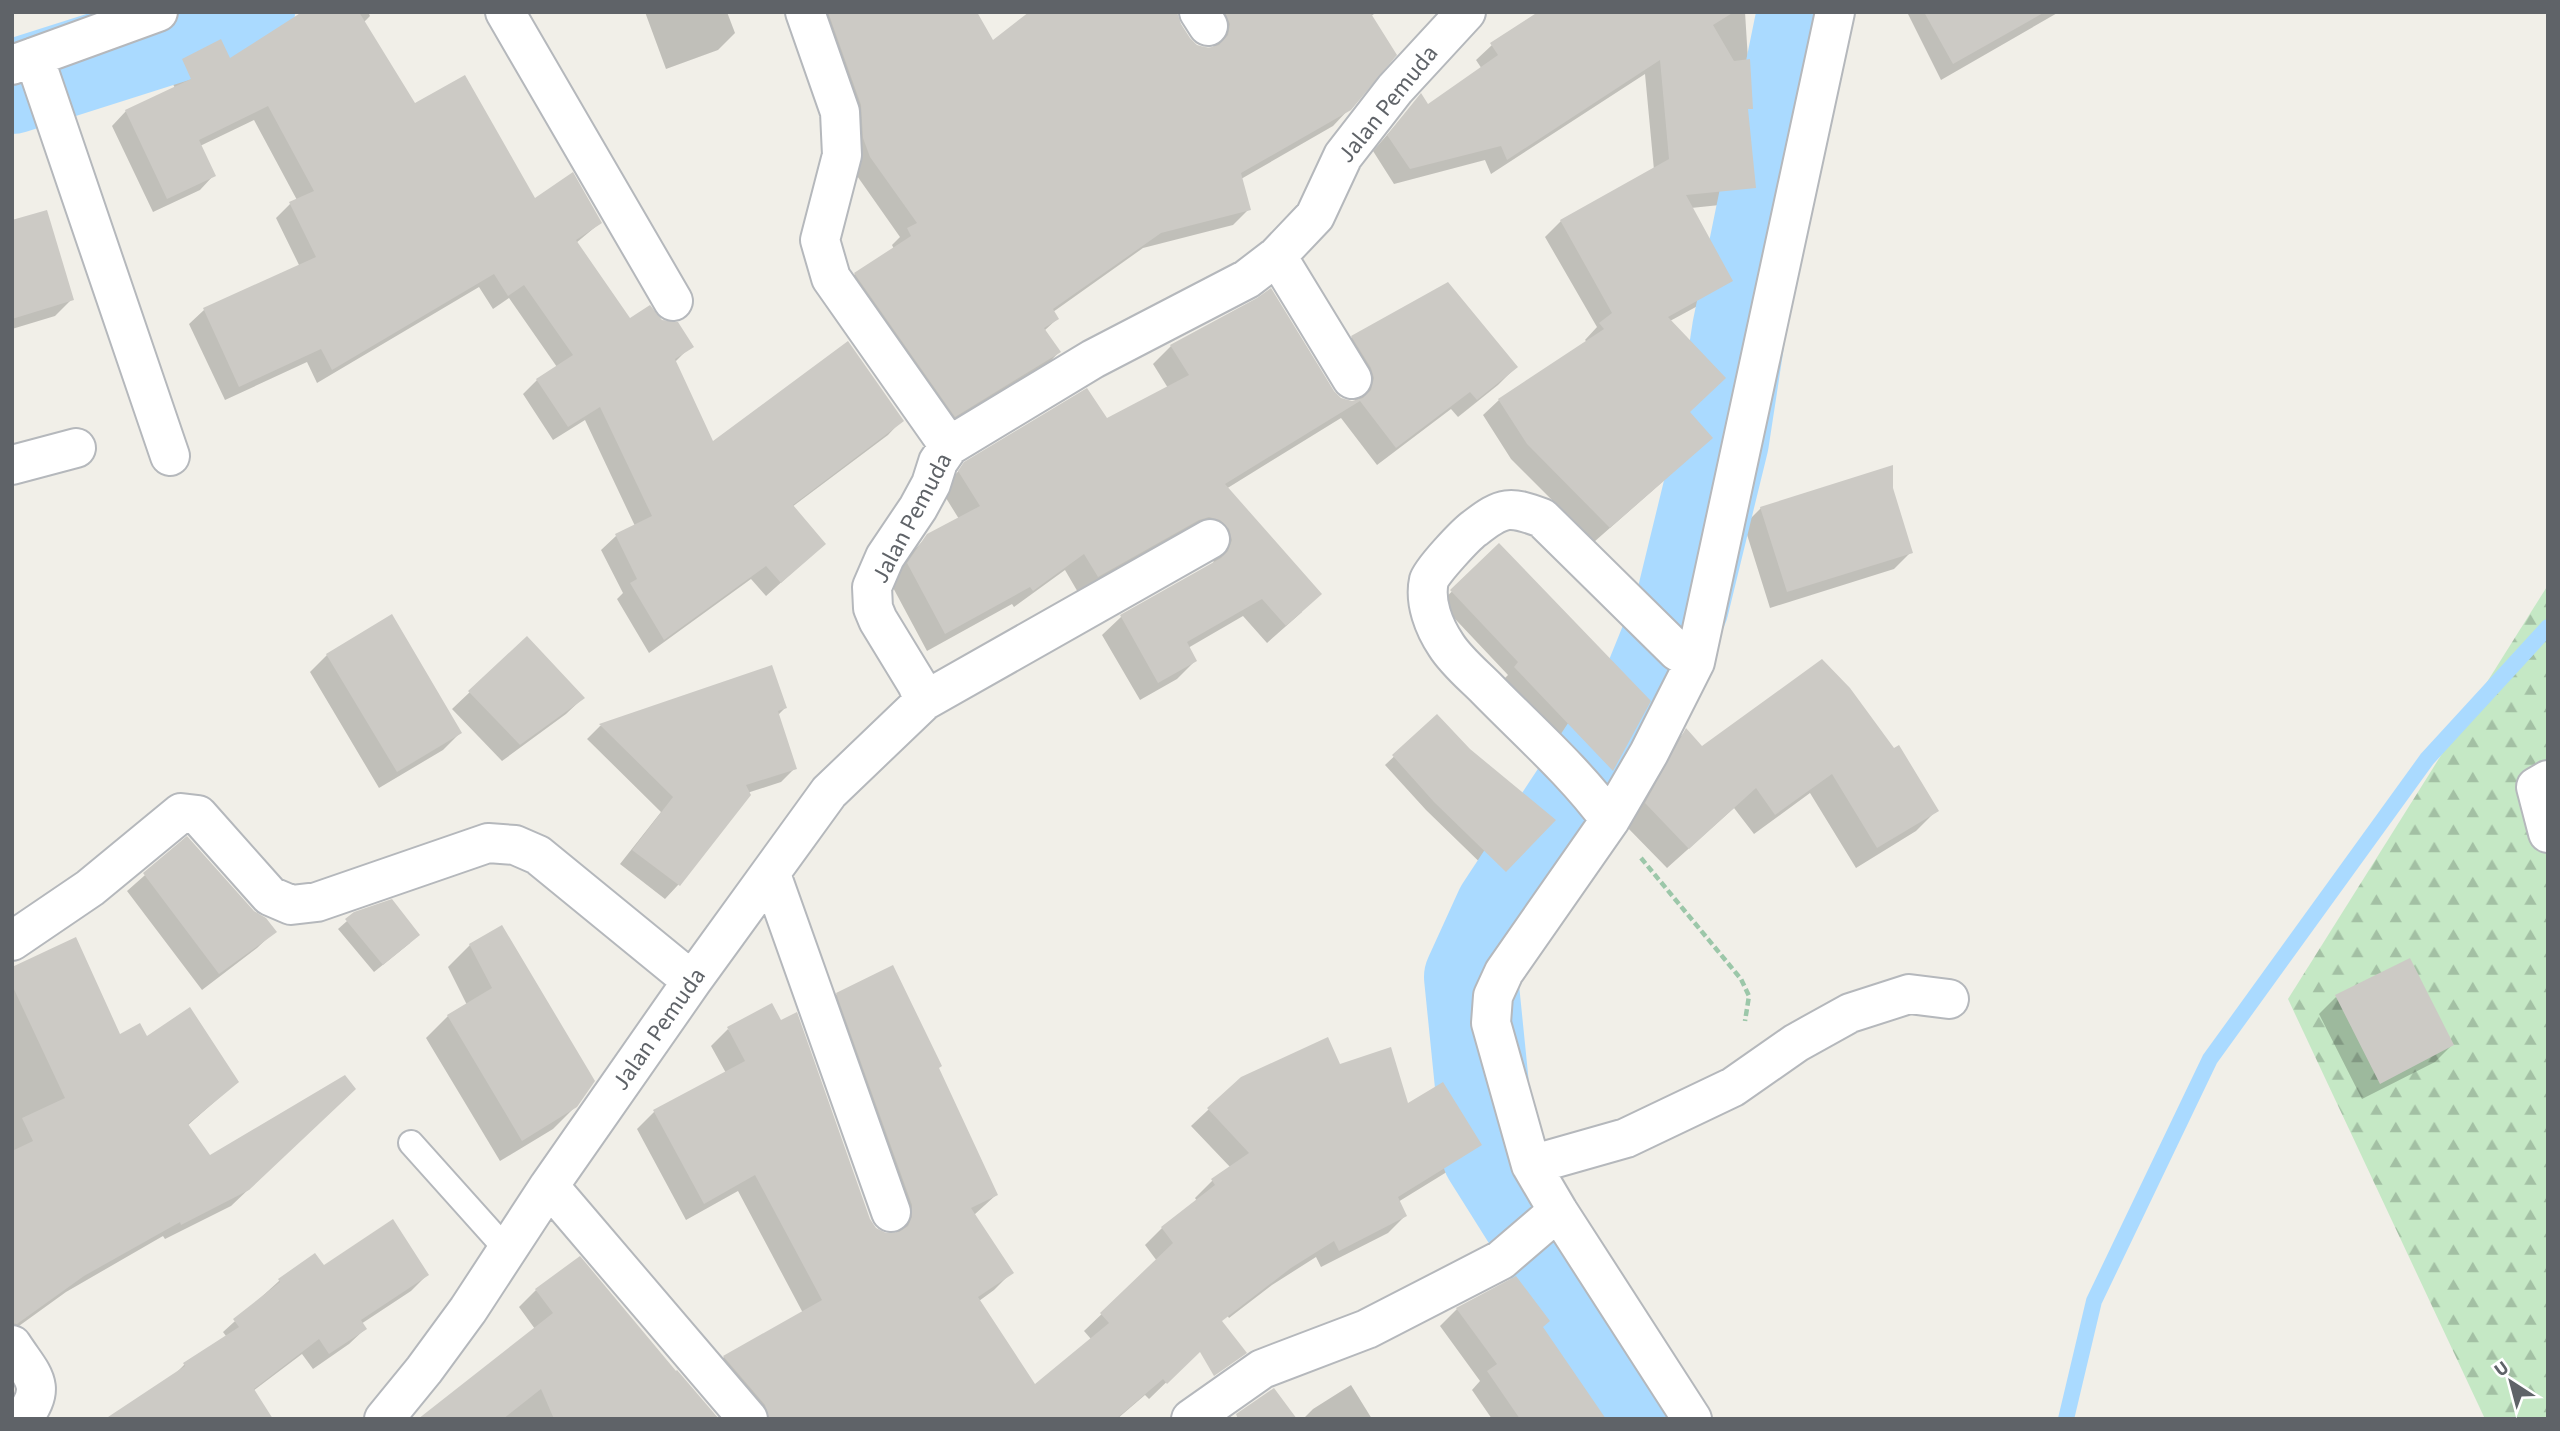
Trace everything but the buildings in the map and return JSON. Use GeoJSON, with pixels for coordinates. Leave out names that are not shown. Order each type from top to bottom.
{"type":"FeatureCollection","features":[{"type":"Feature","properties":{"kind":"street"},"geometry":{"type":"LineString","coordinates":[[158,12],[32,68],[170,456]]}},
{"type":"Feature","properties":{"kind":"street"},"geometry":{"type":"LineString","coordinates":[[505,12],[673,301]]}},
{"type":"Feature","properties":{"kind":"street"},"geometry":{"type":"LineString","coordinates":[[805,12],[841,112],[842,155],[820,240],[831,278],[949,446]]}},
{"type":"Feature","properties":{"kind":"street","name":"Jalan Pemuda"},"geometry":{"type":"LineString","coordinates":[[384,1419],[468,1310],[549,1185],[829,792],[924,701],[917,684],[878,620],[873,608],[872,587],[885,557],[918,508],[931,484],[938,461],[949,446],[1093,359],[1247,279],[1277,256],[1315,216],[1343,156],[1395,89],[1466,12]]}},
{"type":"Feature","properties":{"kind":"street"},"geometry":{"type":"LineString","coordinates":[[1692,1419],[1552,1217],[1531,1165],[1491,1023],[1493,996],[1504,972],[1610,820],[1648,753],[1678,650],[1835,12]]}},
{"type":"Feature","properties":{"kind":"street"},"geometry":{"type":"LineString","coordinates":[[1277,256],[1352,379]]}},
{"type":"Feature","properties":{"kind":"street"},"geometry":{"type":"LineString","coordinates":[[12,465],[76,448]]}},
{"type":"Feature","properties":{"kind":"street"},"geometry":{"type":"LineString","coordinates":[[1610,820],[1575,778],[1447,647],[1433,620],[1428,600],[1429,577],[1469,532],[1489,517],[1515,508],[1542,518],[1678,650]]}},
{"type":"Feature","properties":{"kind":"street"},"geometry":{"type":"LineString","coordinates":[[924,701],[1210,539]]}},
{"type":"Feature","properties":{"kind":"street"},"geometry":{"type":"LineString","coordinates":[[2548,780],[2536,787],[2548,833]]}},
{"type":"Feature","properties":{"kind":"street"},"geometry":{"type":"LineString","coordinates":[[12,941],[90,888],[181,813],[198,815],[270,896],[291,905],[317,902],[488,843],[515,845],[538,855],[692,981]]}},
{"type":"Feature","properties":{"kind":"street"},"geometry":{"type":"LineString","coordinates":[[771,874],[891,1212]]}},
{"type":"Feature","properties":{"kind":"street"},"geometry":{"type":"LineString","coordinates":[[1531,1165],[1626,1138],[1733,1087],[1796,1043],[1850,1013],[1909,994],[1949,999]]}},
{"type":"Feature","properties":{"kind":"street"},"geometry":{"type":"LineString","coordinates":[[549,1185],[748,1419]]}},
{"type":"Feature","properties":{"kind":"street"},"geometry":{"type":"LineString","coordinates":[[1191,1419],[1262,1369],[1367,1329],[1501,1260],[1552,1217]]}},
{"type":"Feature","properties":{"kind":"street"},"geometry":{"type":"LineString","coordinates":[[12,1345],[35,1380],[38,1393],[32,1407],[22,1419]]}},
{"type":"Feature","properties":{"kind":"lane"},"geometry":{"type":"LineString","coordinates":[[411,1143],[506,1249]]}},
{"type":"Feature","properties":{"kind":"path"},"geometry":{"type":"LineString","coordinates":[[1610,820],[1741,979],[1749,996],[1733,1087]]}},
{"type":"Feature","properties":{"kind":"green space"},"geometry":{"type":"Polygon","coordinates":[[[2548,585],[2548,1419],[2485,1419],[2288,999],[2548,585]]]}},
{"type":"Feature","properties":{"kind":"waterway"},"geometry":{"type":"LineString","coordinates":[[12,87],[248,12]]}},
{"type":"Feature","properties":{"kind":"waterway"},"geometry":{"type":"LineString","coordinates":[[1655,1419],[1489,1155],[1471,977],[1502,909],[1650,684],[1682,605],[1722,441],[1739,330],[1804,12]]}},
{"type":"Feature","properties":{"kind":"waterway"},"geometry":{"type":"LineString","coordinates":[[2066,1419],[2094,1301],[2210,1059],[2427,759],[2548,627]]}}]}
